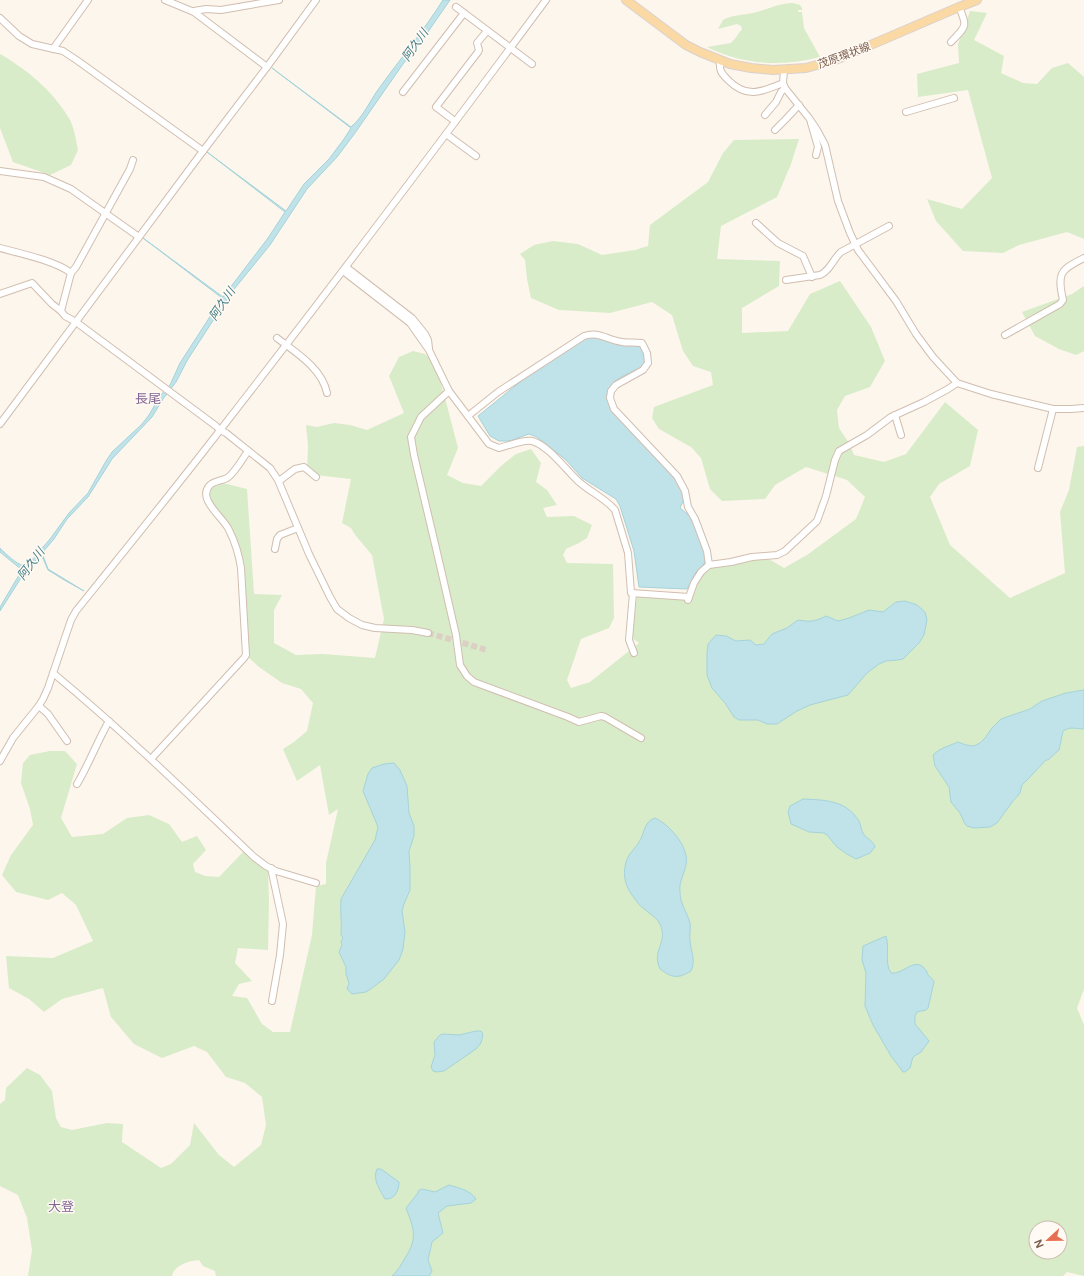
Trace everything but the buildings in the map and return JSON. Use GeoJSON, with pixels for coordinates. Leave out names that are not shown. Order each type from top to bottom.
{"type":"FeatureCollection","features":[{"type":"Feature","properties":{"kind":"main road","name":"茂原環状線"},"geometry":{"type":"LineString","coordinates":[[626,0],[686,45],[720,60],[751,68],[784,70],[817,66],[838,59],[977,0]]}},
{"type":"Feature","properties":{"kind":"street"},"geometry":{"type":"LineString","coordinates":[[53,49],[88,0]]}},
{"type":"Feature","properties":{"kind":"street"},"geometry":{"type":"LineString","coordinates":[[165,0],[194,12],[267,67]]}},
{"type":"Feature","properties":{"kind":"street"},"geometry":{"type":"LineString","coordinates":[[194,12],[206,9],[220,10],[279,0]]}},
{"type":"Feature","properties":{"kind":"street"},"geometry":{"type":"LineString","coordinates":[[0,424],[316,0]]}},
{"type":"Feature","properties":{"kind":"street"},"geometry":{"type":"LineString","coordinates":[[0,761],[13,738],[39,706],[48,688],[70,620],[76,611],[286,345],[546,0]]}},
{"type":"Feature","properties":{"kind":"street"},"geometry":{"type":"LineString","coordinates":[[951,42],[964,28],[965,24],[960,6]]}},
{"type":"Feature","properties":{"kind":"street"},"geometry":{"type":"LineString","coordinates":[[456,7],[532,64]]}},
{"type":"Feature","properties":{"kind":"street"},"geometry":{"type":"LineString","coordinates":[[403,92],[464,13]]}},
{"type":"Feature","properties":{"kind":"street"},"geometry":{"type":"LineString","coordinates":[[0,18],[19,36],[32,44],[63,51],[203,151]]}},
{"type":"Feature","properties":{"kind":"street"},"geometry":{"type":"LineString","coordinates":[[455,122],[452,118],[436,107],[478,52],[479,50],[477,43],[487,31]]}},
{"type":"Feature","properties":{"kind":"street"},"geometry":{"type":"LineString","coordinates":[[720,60],[719,67],[721,72],[733,85],[742,90],[759,92],[784,86]]}},
{"type":"Feature","properties":{"kind":"street"},"geometry":{"type":"LineString","coordinates":[[764,115],[776,102],[784,86],[784,70]]}},
{"type":"Feature","properties":{"kind":"street"},"geometry":{"type":"LineString","coordinates":[[784,86],[809,118],[825,145],[838,201],[855,244],[861,255],[896,301],[932,357],[957,383],[991,394],[1053,409],[1084,408]]}},
{"type":"Feature","properties":{"kind":"street"},"geometry":{"type":"LineString","coordinates":[[906,112],[954,98]]}},
{"type":"Feature","properties":{"kind":"street"},"geometry":{"type":"LineString","coordinates":[[774,130],[799,105]]}},
{"type":"Feature","properties":{"kind":"street"},"geometry":{"type":"LineString","coordinates":[[809,118],[818,147],[816,155]]}},
{"type":"Feature","properties":{"kind":"street"},"geometry":{"type":"LineString","coordinates":[[446,134],[476,156]]}},
{"type":"Feature","properties":{"kind":"street"},"geometry":{"type":"LineString","coordinates":[[61,312],[71,273],[76,267],[130,169],[133,160]]}},
{"type":"Feature","properties":{"kind":"street"},"geometry":{"type":"LineString","coordinates":[[0,171],[44,177],[71,189],[139,238]]}},
{"type":"Feature","properties":{"kind":"street"},"geometry":{"type":"LineString","coordinates":[[756,223],[778,243],[803,256],[812,277]]}},
{"type":"Feature","properties":{"kind":"street"},"geometry":{"type":"LineString","coordinates":[[786,280],[820,276],[838,255],[889,226]]}},
{"type":"Feature","properties":{"kind":"street"},"geometry":{"type":"LineString","coordinates":[[0,248],[31,256],[65,269],[71,273]]}},
{"type":"Feature","properties":{"kind":"street"},"geometry":{"type":"LineString","coordinates":[[1005,335],[1060,304],[1063,300],[1060,278],[1061,273],[1073,263],[1084,258]]}},
{"type":"Feature","properties":{"kind":"street"},"geometry":{"type":"LineString","coordinates":[[344,269],[417,322],[428,340],[429,350],[449,391],[489,444],[499,448],[526,440],[532,441],[544,448],[579,482],[610,504],[615,510],[628,553],[631,593],[688,598],[694,583],[701,572],[709,566],[746,558],[777,555],[785,551],[817,521],[826,496],[834,460],[839,451],[866,435],[886,420],[924,402],[957,383]]}},
{"type":"Feature","properties":{"kind":"street"},"geometry":{"type":"LineString","coordinates":[[0,294],[32,283],[65,316],[76,322],[158,382],[270,468],[279,481],[298,528],[330,597],[338,609],[349,618],[362,625],[375,628],[412,630],[428,633]]}},
{"type":"Feature","properties":{"kind":"street"},"geometry":{"type":"LineString","coordinates":[[468,416],[498,392],[584,336],[591,334],[600,335],[621,342],[642,343],[647,352],[648,363],[643,370],[616,384],[611,391],[610,398],[614,409],[677,476],[685,491],[689,510],[695,519],[707,551],[709,566]]}},
{"type":"Feature","properties":{"kind":"street"},"geometry":{"type":"LineString","coordinates":[[277,338],[314,368],[322,380],[327,393]]}},
{"type":"Feature","properties":{"kind":"street"},"geometry":{"type":"LineString","coordinates":[[449,391],[421,416],[412,437],[414,455],[440,561],[456,635],[460,665],[467,676],[474,682],[488,688],[579,722],[601,716],[605,717],[641,738]]}},
{"type":"Feature","properties":{"kind":"street"},"geometry":{"type":"LineString","coordinates":[[1038,468],[1053,409]]}},
{"type":"Feature","properties":{"kind":"street"},"geometry":{"type":"LineString","coordinates":[[895,415],[901,435]]}},
{"type":"Feature","properties":{"kind":"street"},"geometry":{"type":"LineString","coordinates":[[151,759],[246,655],[241,568],[239,557],[229,528],[209,505],[206,497],[206,491],[210,485],[216,481],[228,478],[248,451]]}},
{"type":"Feature","properties":{"kind":"street"},"geometry":{"type":"LineString","coordinates":[[279,481],[296,469],[304,467],[316,478]]}},
{"type":"Feature","properties":{"kind":"street"},"geometry":{"type":"LineString","coordinates":[[275,550],[277,539],[280,535],[298,528]]}},
{"type":"Feature","properties":{"kind":"street"},"geometry":{"type":"LineString","coordinates":[[634,593],[629,640],[634,653]]}},
{"type":"Feature","properties":{"kind":"street"},"geometry":{"type":"LineString","coordinates":[[53,673],[85,699],[151,759],[254,857],[276,871],[316,883]]}},
{"type":"Feature","properties":{"kind":"street"},"geometry":{"type":"LineString","coordinates":[[39,706],[48,714],[67,741]]}},
{"type":"Feature","properties":{"kind":"street"},"geometry":{"type":"LineString","coordinates":[[77,784],[83,775],[99,738],[109,721]]}},
{"type":"Feature","properties":{"kind":"street"},"geometry":{"type":"LineString","coordinates":[[271,868],[283,924],[280,955],[272,1001]]}},
{"type":"Feature","properties":{"kind":"green space"},"geometry":{"type":"Polygon","coordinates":[[[793,3],[800,5],[802,8],[802,10],[798,10],[798,12],[802,12],[804,28],[820,57],[777,63],[748,61],[734,58],[707,47],[731,43],[742,30],[741,26],[737,24],[718,29],[723,20],[783,4],[793,3]]]}},
{"type":"Feature","properties":{"kind":"green space"},"geometry":{"type":"Polygon","coordinates":[[[970,11],[987,13],[974,40],[1004,56],[1001,73],[1023,83],[1037,84],[1052,68],[1068,63],[1084,77],[1084,239],[1067,232],[1019,245],[1003,253],[963,251],[936,221],[927,199],[962,209],[992,178],[968,90],[918,97],[917,74],[959,63],[958,44],[970,11]]]}},
{"type":"Feature","properties":{"kind":"green space"},"geometry":{"type":"Polygon","coordinates":[[[0,54],[40,82],[64,110],[70,120],[75,134],[78,150],[71,165],[50,175],[13,162],[0,128],[0,54]]]}},
{"type":"Feature","properties":{"kind":"green space"},"geometry":{"type":"Polygon","coordinates":[[[799,139],[791,164],[777,197],[721,226],[717,259],[780,261],[779,286],[742,308],[742,333],[788,331],[810,294],[840,281],[871,327],[885,361],[870,387],[845,396],[837,410],[839,428],[849,443],[854,455],[884,462],[906,454],[945,402],[978,430],[970,466],[939,484],[930,497],[950,545],[1010,598],[1065,573],[1060,512],[1069,490],[1077,447],[1084,446],[1084,989],[1077,1008],[1084,1025],[1084,1276],[1067,1272],[1063,1276],[216,1276],[215,1271],[203,1266],[199,1260],[191,1261],[179,1266],[173,1272],[172,1276],[28,1276],[32,1250],[27,1218],[18,1195],[0,1186],[0,1104],[5,1100],[6,1088],[27,1068],[40,1075],[52,1091],[56,1118],[61,1127],[72,1130],[107,1123],[123,1124],[122,1142],[161,1168],[171,1164],[190,1145],[194,1123],[219,1155],[234,1167],[261,1145],[266,1125],[262,1097],[245,1083],[226,1077],[207,1052],[194,1046],[162,1058],[134,1044],[111,1017],[103,988],[62,999],[44,1012],[29,999],[9,988],[6,956],[53,958],[93,941],[76,905],[62,893],[48,900],[16,892],[2,875],[11,855],[33,825],[30,809],[21,783],[23,763],[30,755],[50,751],[65,751],[77,764],[61,818],[72,837],[103,834],[127,818],[149,815],[169,824],[182,842],[197,836],[206,850],[193,864],[195,872],[205,876],[219,877],[244,851],[268,871],[268,950],[238,948],[235,963],[252,981],[239,984],[232,996],[247,998],[262,1024],[273,1032],[290,1032],[312,935],[316,886],[326,884],[326,863],[338,809],[329,815],[320,765],[297,781],[283,749],[307,731],[313,703],[301,689],[282,683],[259,667],[248,657],[244,562],[230,524],[214,508],[211,502],[209,493],[212,488],[223,483],[247,489],[254,594],[282,595],[274,610],[274,643],[296,655],[323,654],[375,658],[384,619],[372,555],[351,528],[342,523],[351,479],[307,474],[308,445],[306,425],[317,427],[334,423],[350,425],[367,430],[404,413],[389,376],[399,357],[413,351],[425,354],[435,364],[458,448],[447,475],[463,483],[481,486],[502,465],[516,454],[531,449],[541,463],[536,482],[547,490],[557,505],[543,508],[547,517],[574,516],[592,525],[587,538],[566,549],[563,555],[567,563],[613,564],[614,618],[609,628],[581,639],[567,680],[571,688],[590,682],[639,643],[632,638],[637,596],[691,600],[694,589],[704,571],[715,566],[735,562],[763,558],[768,559],[784,568],[807,555],[856,519],[865,497],[847,480],[806,467],[775,485],[765,499],[722,501],[710,489],[701,458],[691,447],[659,429],[652,418],[654,407],[713,385],[711,372],[693,366],[683,351],[672,315],[652,302],[610,313],[559,310],[531,298],[525,260],[520,254],[534,245],[553,241],[578,244],[602,255],[635,250],[648,246],[650,225],[708,182],[723,153],[734,140],[799,139]]]}},
{"type":"Feature","properties":{"kind":"green space"},"geometry":{"type":"Polygon","coordinates":[[[1084,286],[1084,351],[1076,355],[1059,349],[1035,336],[1022,312],[1072,294],[1084,286]]]}},
{"type":"Feature","properties":{"kind":"water","name":"阿久川"},"geometry":{"type":"Polygon","coordinates":[[[443,0],[450,0],[355,133],[337,157],[307,189],[270,245],[231,293],[188,359],[176,382],[152,417],[112,459],[88,497],[67,519],[54,539],[42,553],[48,569],[84,591],[48,570],[41,554],[21,578],[0,611],[0,607],[22,570],[0,552],[0,548],[14,561],[21,565],[24,566],[32,560],[69,513],[88,493],[112,452],[142,424],[149,415],[160,396],[170,385],[180,363],[222,298],[143,238],[223,297],[268,238],[285,212],[207,152],[286,211],[304,184],[329,159],[351,128],[272,68],[351,127],[356,123],[376,92],[443,0]]]}},
{"type":"Feature","properties":{"kind":"water"},"geometry":{"type":"Polygon","coordinates":[[[584,336],[636,344],[643,348],[646,354],[644,366],[618,379],[609,389],[609,403],[682,485],[684,499],[680,508],[690,516],[703,544],[706,559],[704,564],[696,572],[687,589],[639,587],[634,551],[620,506],[616,499],[582,478],[566,460],[537,437],[529,434],[509,441],[499,441],[490,436],[478,416],[535,370],[584,336]]]}},
{"type":"Feature","properties":{"kind":"water"},"geometry":{"type":"Polygon","coordinates":[[[905,601],[917,605],[925,612],[927,620],[924,635],[919,643],[903,659],[886,661],[879,664],[867,673],[848,695],[810,705],[797,711],[777,724],[767,724],[758,720],[739,720],[734,717],[725,703],[712,688],[707,675],[707,652],[708,644],[716,635],[726,636],[736,641],[750,640],[756,645],[764,644],[772,634],[787,628],[798,620],[812,621],[826,616],[838,621],[869,610],[883,612],[896,602],[905,601]]]}},
{"type":"Feature","properties":{"kind":"water"},"geometry":{"type":"Polygon","coordinates":[[[1084,690],[1084,729],[1071,728],[1063,731],[1059,750],[1048,760],[1046,760],[1022,785],[1020,793],[997,823],[990,827],[974,828],[967,826],[960,813],[951,802],[949,787],[935,766],[933,755],[958,742],[974,746],[985,738],[1001,719],[1030,709],[1042,701],[1066,693],[1084,690]]]}},
{"type":"Feature","properties":{"kind":"water"},"geometry":{"type":"Polygon","coordinates":[[[394,763],[400,770],[407,786],[409,813],[414,826],[414,836],[409,851],[410,890],[402,911],[405,932],[403,949],[399,960],[384,979],[366,992],[352,994],[347,989],[349,983],[346,974],[346,967],[339,952],[343,938],[341,935],[341,899],[375,840],[378,827],[363,791],[368,774],[372,768],[384,764],[394,763]]]}},
{"type":"Feature","properties":{"kind":"water"},"geometry":{"type":"Polygon","coordinates":[[[803,799],[834,802],[848,809],[859,821],[863,833],[875,847],[870,853],[856,859],[837,847],[824,833],[809,832],[791,824],[788,812],[790,806],[803,799]]]}},
{"type":"Feature","properties":{"kind":"water"},"geometry":{"type":"Polygon","coordinates":[[[655,818],[660,820],[673,832],[681,842],[686,856],[685,870],[680,883],[680,893],[682,903],[690,923],[693,963],[691,971],[679,976],[672,976],[660,969],[657,958],[662,940],[661,926],[655,918],[641,906],[629,891],[624,873],[628,856],[641,839],[648,822],[655,818]]]}},
{"type":"Feature","properties":{"kind":"water"},"geometry":{"type":"Polygon","coordinates":[[[886,936],[887,960],[891,973],[895,973],[917,964],[927,971],[928,975],[934,982],[928,1008],[917,1012],[915,1016],[915,1024],[929,1041],[921,1052],[913,1057],[910,1068],[905,1072],[903,1072],[891,1056],[873,1025],[865,1006],[866,973],[862,960],[863,946],[886,936]]]}},
{"type":"Feature","properties":{"kind":"water"},"geometry":{"type":"Polygon","coordinates":[[[481,1031],[483,1034],[481,1043],[476,1049],[444,1071],[433,1071],[431,1067],[435,1055],[434,1042],[440,1035],[459,1035],[481,1031]]]}},
{"type":"Feature","properties":{"kind":"water"},"geometry":{"type":"Polygon","coordinates":[[[377,1169],[381,1169],[399,1182],[396,1194],[391,1198],[385,1199],[379,1188],[375,1177],[377,1169]]]}},
{"type":"Feature","properties":{"kind":"water"},"geometry":{"type":"Polygon","coordinates":[[[449,1185],[467,1191],[476,1199],[471,1203],[447,1206],[438,1213],[443,1233],[432,1242],[428,1260],[432,1271],[429,1276],[392,1276],[399,1268],[412,1245],[413,1228],[406,1208],[418,1191],[422,1189],[435,1192],[449,1185]]]}},
{"type":"Feature","properties":{"kind":"tunnel"},"geometry":{"type":"LineString","coordinates":[[428,633],[487,650]]}},
{"type":"Feature","properties":{"kind":"district","name":"長尾"},"geometry":{"type":"Point","coordinates":[148,398]}},
{"type":"Feature","properties":{"kind":"district","name":"大登"},"geometry":{"type":"Point","coordinates":[61,1206]}}]}
